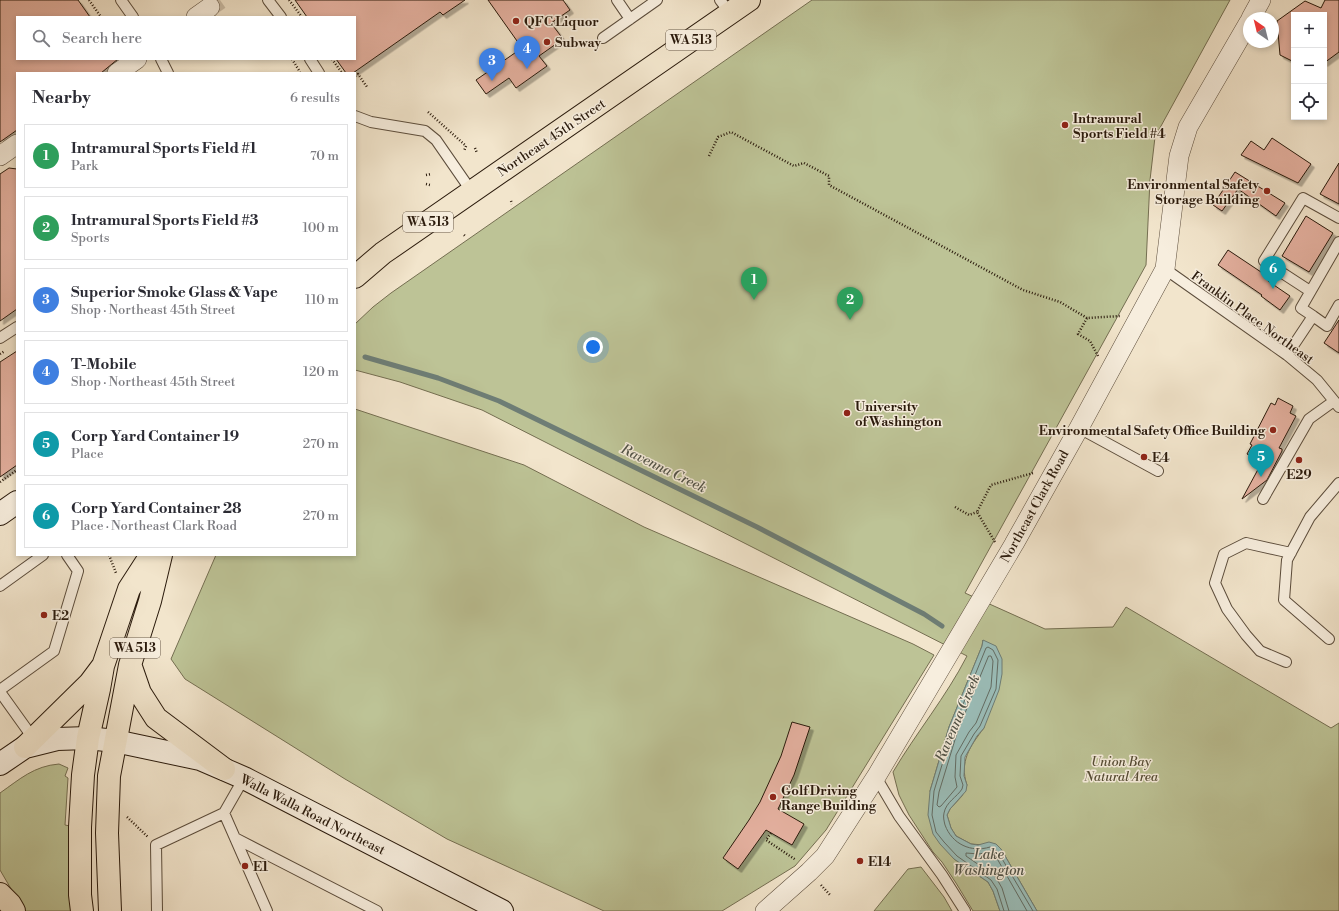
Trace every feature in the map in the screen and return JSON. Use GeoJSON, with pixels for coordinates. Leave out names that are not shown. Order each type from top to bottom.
{"type":"FeatureCollection","features":[{"type":"Feature","properties":{"kind":"main road","name":"Northeast 45th Street"},"geometry":{"type":"LineString","coordinates":[[356,276],[383,253],[472,192],[725,7],[749,0]]}},
{"type":"Feature","properties":{"kind":"main road"},"geometry":{"type":"LineString","coordinates":[[356,262],[383,253]]}},
{"type":"Feature","properties":{"kind":"main road"},"geometry":{"type":"LineString","coordinates":[[123,581],[134,556]]}},
{"type":"Feature","properties":{"kind":"main road","name":"WA 513"},"geometry":{"type":"LineString","coordinates":[[82,911],[80,894],[80,827],[83,775],[88,738],[123,581],[150,556]]}},
{"type":"Feature","properties":{"kind":"main road","name":"WA 513"},"geometry":{"type":"LineString","coordinates":[[110,911],[107,833],[109,776],[130,665],[150,601],[161,556]]}},
{"type":"Feature","properties":{"kind":"main road"},"geometry":{"type":"LineString","coordinates":[[130,665],[140,693],[156,718],[224,769]]}},
{"type":"Feature","properties":{"kind":"main road"},"geometry":{"type":"LineString","coordinates":[[29,742],[90,683],[103,666]]}},
{"type":"Feature","properties":{"kind":"main road"},"geometry":{"type":"LineString","coordinates":[[0,894],[10,904],[14,911]]}},
{"type":"Feature","properties":{"kind":"street"},"geometry":{"type":"LineString","coordinates":[[1254,12],[1261,0]]}},
{"type":"Feature","properties":{"kind":"street","name":"Northeast Clark Road"},"geometry":{"type":"LineString","coordinates":[[765,911],[809,872],[824,856],[876,777],[1014,544],[1165,269],[1179,156],[1188,127],[1243,32]]}},
{"type":"Feature","properties":{"kind":"street"},"geometry":{"type":"LineString","coordinates":[[118,72],[136,60]]}},
{"type":"Feature","properties":{"kind":"street"},"geometry":{"type":"LineString","coordinates":[[0,156],[16,146]]}},
{"type":"Feature","properties":{"kind":"street"},"geometry":{"type":"LineString","coordinates":[[0,514],[16,503]]}},
{"type":"Feature","properties":{"kind":"street","name":"Walla Walla Road Northeast"},"geometry":{"type":"LineString","coordinates":[[29,742],[88,738],[115,741],[200,759],[244,778],[502,911]]}},
{"type":"Feature","properties":{"kind":"street"},"geometry":{"type":"LineString","coordinates":[[0,764],[29,742]]}},
{"type":"Feature","properties":{"kind":"lane"},"geometry":{"type":"LineString","coordinates":[[121,0],[132,16]]}},
{"type":"Feature","properties":{"kind":"lane"},"geometry":{"type":"LineString","coordinates":[[268,0],[280,16]]}},
{"type":"Feature","properties":{"kind":"lane"},"geometry":{"type":"LineString","coordinates":[[617,0],[630,19]]}},
{"type":"Feature","properties":{"kind":"lane"},"geometry":{"type":"LineString","coordinates":[[604,38],[658,0]]}},
{"type":"Feature","properties":{"kind":"lane"},"geometry":{"type":"LineString","coordinates":[[162,60],[168,72]]}},
{"type":"Feature","properties":{"kind":"lane"},"geometry":{"type":"LineString","coordinates":[[311,60],[318,72]]}},
{"type":"Feature","properties":{"kind":"lane"},"geometry":{"type":"LineString","coordinates":[[356,116],[371,122],[425,131],[436,140],[472,192]]}},
{"type":"Feature","properties":{"kind":"lane"},"geometry":{"type":"LineString","coordinates":[[1310,291],[1264,261],[1303,198],[1339,218]]}},
{"type":"Feature","properties":{"kind":"lane"},"geometry":{"type":"LineString","coordinates":[[1339,242],[1301,308],[1327,326],[1339,305]]}},
{"type":"Feature","properties":{"kind":"lane","name":"Franklin Place Northeast"},"geometry":{"type":"LineString","coordinates":[[1165,269],[1287,355],[1317,380],[1337,404]]}},
{"type":"Feature","properties":{"kind":"lane"},"geometry":{"type":"LineString","coordinates":[[1287,355],[1313,316]]}},
{"type":"Feature","properties":{"kind":"lane"},"geometry":{"type":"LineString","coordinates":[[0,338],[16,328]]}},
{"type":"Feature","properties":{"kind":"lane"},"geometry":{"type":"LineString","coordinates":[[1262,499],[1309,419],[1337,404]]}},
{"type":"Feature","properties":{"kind":"lane"},"geometry":{"type":"LineString","coordinates":[[1078,428],[1158,471]]}},
{"type":"Feature","properties":{"kind":"lane"},"geometry":{"type":"LineString","coordinates":[[1329,639],[1284,600],[1288,560],[1291,553],[1310,517],[1339,482]]}},
{"type":"Feature","properties":{"kind":"lane"},"geometry":{"type":"LineString","coordinates":[[1286,662],[1260,652],[1227,609],[1215,583],[1224,554],[1246,543],[1291,553]]}},
{"type":"Feature","properties":{"kind":"lane"},"geometry":{"type":"LineString","coordinates":[[0,586],[43,556]]}},
{"type":"Feature","properties":{"kind":"lane"},"geometry":{"type":"LineString","coordinates":[[29,742],[0,691],[54,651],[78,571],[68,556]]}},
{"type":"Feature","properties":{"kind":"lane"},"geometry":{"type":"LineString","coordinates":[[876,777],[899,816],[942,875],[965,911]]}},
{"type":"Feature","properties":{"kind":"lane"},"geometry":{"type":"LineString","coordinates":[[157,911],[156,845],[224,814],[244,778]]}},
{"type":"Feature","properties":{"kind":"lane"},"geometry":{"type":"LineString","coordinates":[[224,814],[268,911]]}},
{"type":"Feature","properties":{"kind":"lane"},"geometry":{"type":"LineString","coordinates":[[236,838],[377,911]]}},
{"type":"Feature","properties":{"kind":"path"},"geometry":{"type":"LineString","coordinates":[[89,0],[100,16]]}},
{"type":"Feature","properties":{"kind":"path"},"geometry":{"type":"LineString","coordinates":[[289,0],[301,16]]}},
{"type":"Feature","properties":{"kind":"path"},"geometry":{"type":"LineString","coordinates":[[294,60],[300,72]]}},
{"type":"Feature","properties":{"kind":"path"},"geometry":{"type":"LineString","coordinates":[[333,60],[341,72]]}},
{"type":"Feature","properties":{"kind":"path"},"geometry":{"type":"LineString","coordinates":[[356,75],[358,74],[367,87]]}},
{"type":"Feature","properties":{"kind":"path"},"geometry":{"type":"LineString","coordinates":[[428,112],[466,146],[464,151]]}},
{"type":"Feature","properties":{"kind":"path"},"geometry":{"type":"LineString","coordinates":[[709,156],[718,137],[731,132],[794,166],[804,163],[829,176],[829,185],[1023,290],[1060,302],[1087,318],[1122,316]]}},
{"type":"Feature","properties":{"kind":"path"},"geometry":{"type":"LineString","coordinates":[[475,148],[477,153]]}},
{"type":"Feature","properties":{"kind":"path"},"geometry":{"type":"LineString","coordinates":[[426,175],[431,174]]}},
{"type":"Feature","properties":{"kind":"path"},"geometry":{"type":"LineString","coordinates":[[426,184],[430,186]]}},
{"type":"Feature","properties":{"kind":"path"},"geometry":{"type":"LineString","coordinates":[[1087,318],[1078,334],[1090,341],[1099,358]]}},
{"type":"Feature","properties":{"kind":"path"},"geometry":{"type":"LineString","coordinates":[[0,482],[16,471]]}},
{"type":"Feature","properties":{"kind":"path"},"geometry":{"type":"LineString","coordinates":[[955,507],[969,514],[977,512],[991,485],[1038,471]]}},
{"type":"Feature","properties":{"kind":"path"},"geometry":{"type":"LineString","coordinates":[[977,512],[997,546]]}},
{"type":"Feature","properties":{"kind":"path"},"geometry":{"type":"LineString","coordinates":[[110,556],[123,581]]}},
{"type":"Feature","properties":{"kind":"path"},"geometry":{"type":"LineString","coordinates":[[126,816],[156,845]]}},
{"type":"Feature","properties":{"kind":"green space","name":"Union Bay Natural Area"},"geometry":{"type":"Polygon","coordinates":[[[812,0],[1230,0],[1155,137],[1150,180],[1146,265],[965,593],[1045,629],[1113,627],[1126,607],[1331,728],[1339,723],[1339,911],[1037,911],[1001,849],[971,844],[956,836],[951,828],[947,815],[950,809],[962,796],[967,785],[964,769],[967,755],[974,741],[984,728],[983,640],[982,646],[949,727],[930,791],[954,859],[988,882],[1000,911],[973,911],[942,862],[933,852],[909,815],[899,795],[893,772],[950,686],[967,656],[482,410],[400,382],[356,370],[356,323],[391,293],[812,0]]]}},
{"type":"Feature","properties":{"kind":"green space"},"geometry":{"type":"Polygon","coordinates":[[[356,409],[524,465],[644,527],[913,644],[934,655],[826,830],[795,866],[722,911],[604,911],[447,839],[345,779],[185,679],[171,659],[216,556],[356,556],[356,409]]]}},
{"type":"Feature","properties":{"kind":"green space"},"geometry":{"type":"Polygon","coordinates":[[[59,764],[68,768],[65,776],[68,778],[65,825],[70,826],[72,911],[24,911],[0,870],[0,793],[35,770],[50,765],[59,764]]]}},
{"type":"Feature","properties":{"kind":"green space"},"geometry":{"type":"Polygon","coordinates":[[[921,867],[944,897],[952,911],[874,911],[908,869],[921,867]]]}},
{"type":"Feature","properties":{"kind":"water","name":"Lake Washington"},"geometry":{"type":"Polygon","coordinates":[[[983,640],[996,646],[1002,659],[1002,674],[999,690],[984,728],[977,736],[965,757],[964,776],[967,785],[966,791],[950,809],[947,815],[951,828],[956,836],[971,844],[978,845],[989,842],[996,844],[1001,849],[1037,911],[1000,911],[988,882],[954,859],[940,844],[933,834],[928,815],[930,791],[949,727],[982,646],[983,640]]]}},
{"type":"Feature","properties":{"kind":"building"},"geometry":{"type":"Polygon","coordinates":[[[0,0],[78,0],[89,16],[16,16],[16,60],[117,60],[102,72],[16,72],[16,131],[0,142],[0,0]]]}},
{"type":"Feature","properties":{"kind":"building"},"geometry":{"type":"Polygon","coordinates":[[[295,0],[465,0],[443,15],[440,12],[354,72],[345,72],[337,60],[356,60],[356,16],[306,16],[295,0]]]}},
{"type":"Feature","properties":{"kind":"building"},"geometry":{"type":"Polygon","coordinates":[[[488,0],[563,0],[570,10],[551,23],[563,39],[539,56],[547,66],[516,88],[509,78],[486,94],[476,80],[522,48],[488,0]]]}},
{"type":"Feature","properties":{"kind":"building"},"geometry":{"type":"Polygon","coordinates":[[[1325,0],[1339,0],[1339,52],[1327,61],[1327,12],[1291,12],[1291,60],[1280,55],[1279,20],[1305,1],[1321,8],[1325,0]]]}},
{"type":"Feature","properties":{"kind":"building"},"geometry":{"type":"Polygon","coordinates":[[[1272,138],[1311,164],[1298,183],[1241,155],[1251,141],[1264,150],[1272,138]]]}},
{"type":"Feature","properties":{"kind":"building"},"geometry":{"type":"Polygon","coordinates":[[[1339,163],[1339,204],[1320,194],[1339,163]]]}},
{"type":"Feature","properties":{"kind":"building"},"geometry":{"type":"Polygon","coordinates":[[[9,168],[16,169],[16,310],[0,321],[0,174],[9,168]]]}},
{"type":"Feature","properties":{"kind":"building"},"geometry":{"type":"Polygon","coordinates":[[[1235,172],[1285,203],[1276,216],[1238,189],[1222,211],[1213,205],[1235,172]]]}},
{"type":"Feature","properties":{"kind":"building"},"geometry":{"type":"Polygon","coordinates":[[[1306,216],[1333,233],[1309,272],[1282,256],[1306,216]]]}},
{"type":"Feature","properties":{"kind":"building"},"geometry":{"type":"Polygon","coordinates":[[[1228,250],[1270,278],[1268,281],[1290,296],[1280,310],[1261,296],[1262,295],[1218,265],[1228,250]]]}},
{"type":"Feature","properties":{"kind":"building"},"geometry":{"type":"Polygon","coordinates":[[[1339,320],[1339,353],[1324,343],[1339,320]]]}},
{"type":"Feature","properties":{"kind":"building"},"geometry":{"type":"Polygon","coordinates":[[[16,352],[16,466],[0,477],[0,362],[16,352]]]}},
{"type":"Feature","properties":{"kind":"building","name":"Environmental Safety Office Building"},"geometry":{"type":"Polygon","coordinates":[[[1278,398],[1293,406],[1290,413],[1296,416],[1279,448],[1282,449],[1282,451],[1267,480],[1242,499],[1262,462],[1247,454],[1252,445],[1250,444],[1271,403],[1275,405],[1278,398]]]}},
{"type":"Feature","properties":{"kind":"building","name":"Golf Driving Range Building"},"geometry":{"type":"Polygon","coordinates":[[[792,722],[810,727],[794,775],[778,809],[804,824],[792,845],[766,830],[738,869],[723,858],[760,802],[781,756],[792,722]]]}},
{"type":"Feature","properties":{"kind":"waterway","name":"Ravenna Creek"},"geometry":{"type":"LineString","coordinates":[[365,357],[438,378],[499,401],[757,527],[924,614],[942,626]]}},
{"type":"Feature","properties":{"kind":"tunnel"},"geometry":{"type":"LineString","coordinates":[[210,7],[220,0]]}},
{"type":"Feature","properties":{"kind":"place","name":"QFC Liquor"},"geometry":{"type":"Point","coordinates":[516,21]}},
{"type":"Feature","properties":{"kind":"place","name":"Subway"},"geometry":{"type":"Point","coordinates":[547,42]}},
{"type":"Feature","properties":{"kind":"place","name":"T-Mobile"},"geometry":{"type":"Point","coordinates":[527,69]}},
{"type":"Feature","properties":{"kind":"place","name":"Superior Smoke Glass & Vape"},"geometry":{"type":"Point","coordinates":[492,81]}},
{"type":"Feature","properties":{"kind":"place","name":"Intramural Sports Field #4"},"geometry":{"type":"Point","coordinates":[1065,125]}},
{"type":"Feature","properties":{"kind":"place","name":"Environmental Safety Storage Building"},"geometry":{"type":"Point","coordinates":[1267,191]}},
{"type":"Feature","properties":{"kind":"place","name":"Corp Yard Container 28"},"geometry":{"type":"Point","coordinates":[1273,289]}},
{"type":"Feature","properties":{"kind":"place","name":"Intramural Sports Field #1"},"geometry":{"type":"Point","coordinates":[754,300]}},
{"type":"Feature","properties":{"kind":"place","name":"Intramural Sports Field #3"},"geometry":{"type":"Point","coordinates":[850,320]}},
{"type":"Feature","properties":{"kind":"place","name":"University of Washington"},"geometry":{"type":"Point","coordinates":[847,413]}},
{"type":"Feature","properties":{"kind":"place","name":"Environmental Safety Office Building"},"geometry":{"type":"Point","coordinates":[1273,430]}},
{"type":"Feature","properties":{"kind":"place","name":"E4"},"geometry":{"type":"Point","coordinates":[1144,457]}},
{"type":"Feature","properties":{"kind":"place","name":"E29"},"geometry":{"type":"Point","coordinates":[1299,460]}},
{"type":"Feature","properties":{"kind":"place","name":"Corp Yard Container 19"},"geometry":{"type":"Point","coordinates":[1261,477]}},
{"type":"Feature","properties":{"kind":"place","name":"E2"},"geometry":{"type":"Point","coordinates":[44,615]}},
{"type":"Feature","properties":{"kind":"place","name":"Golf Driving Range Building"},"geometry":{"type":"Point","coordinates":[773,797]}},
{"type":"Feature","properties":{"kind":"place","name":"E14"},"geometry":{"type":"Point","coordinates":[860,861]}},
{"type":"Feature","properties":{"kind":"place","name":"E1"},"geometry":{"type":"Point","coordinates":[245,866]}}]}
